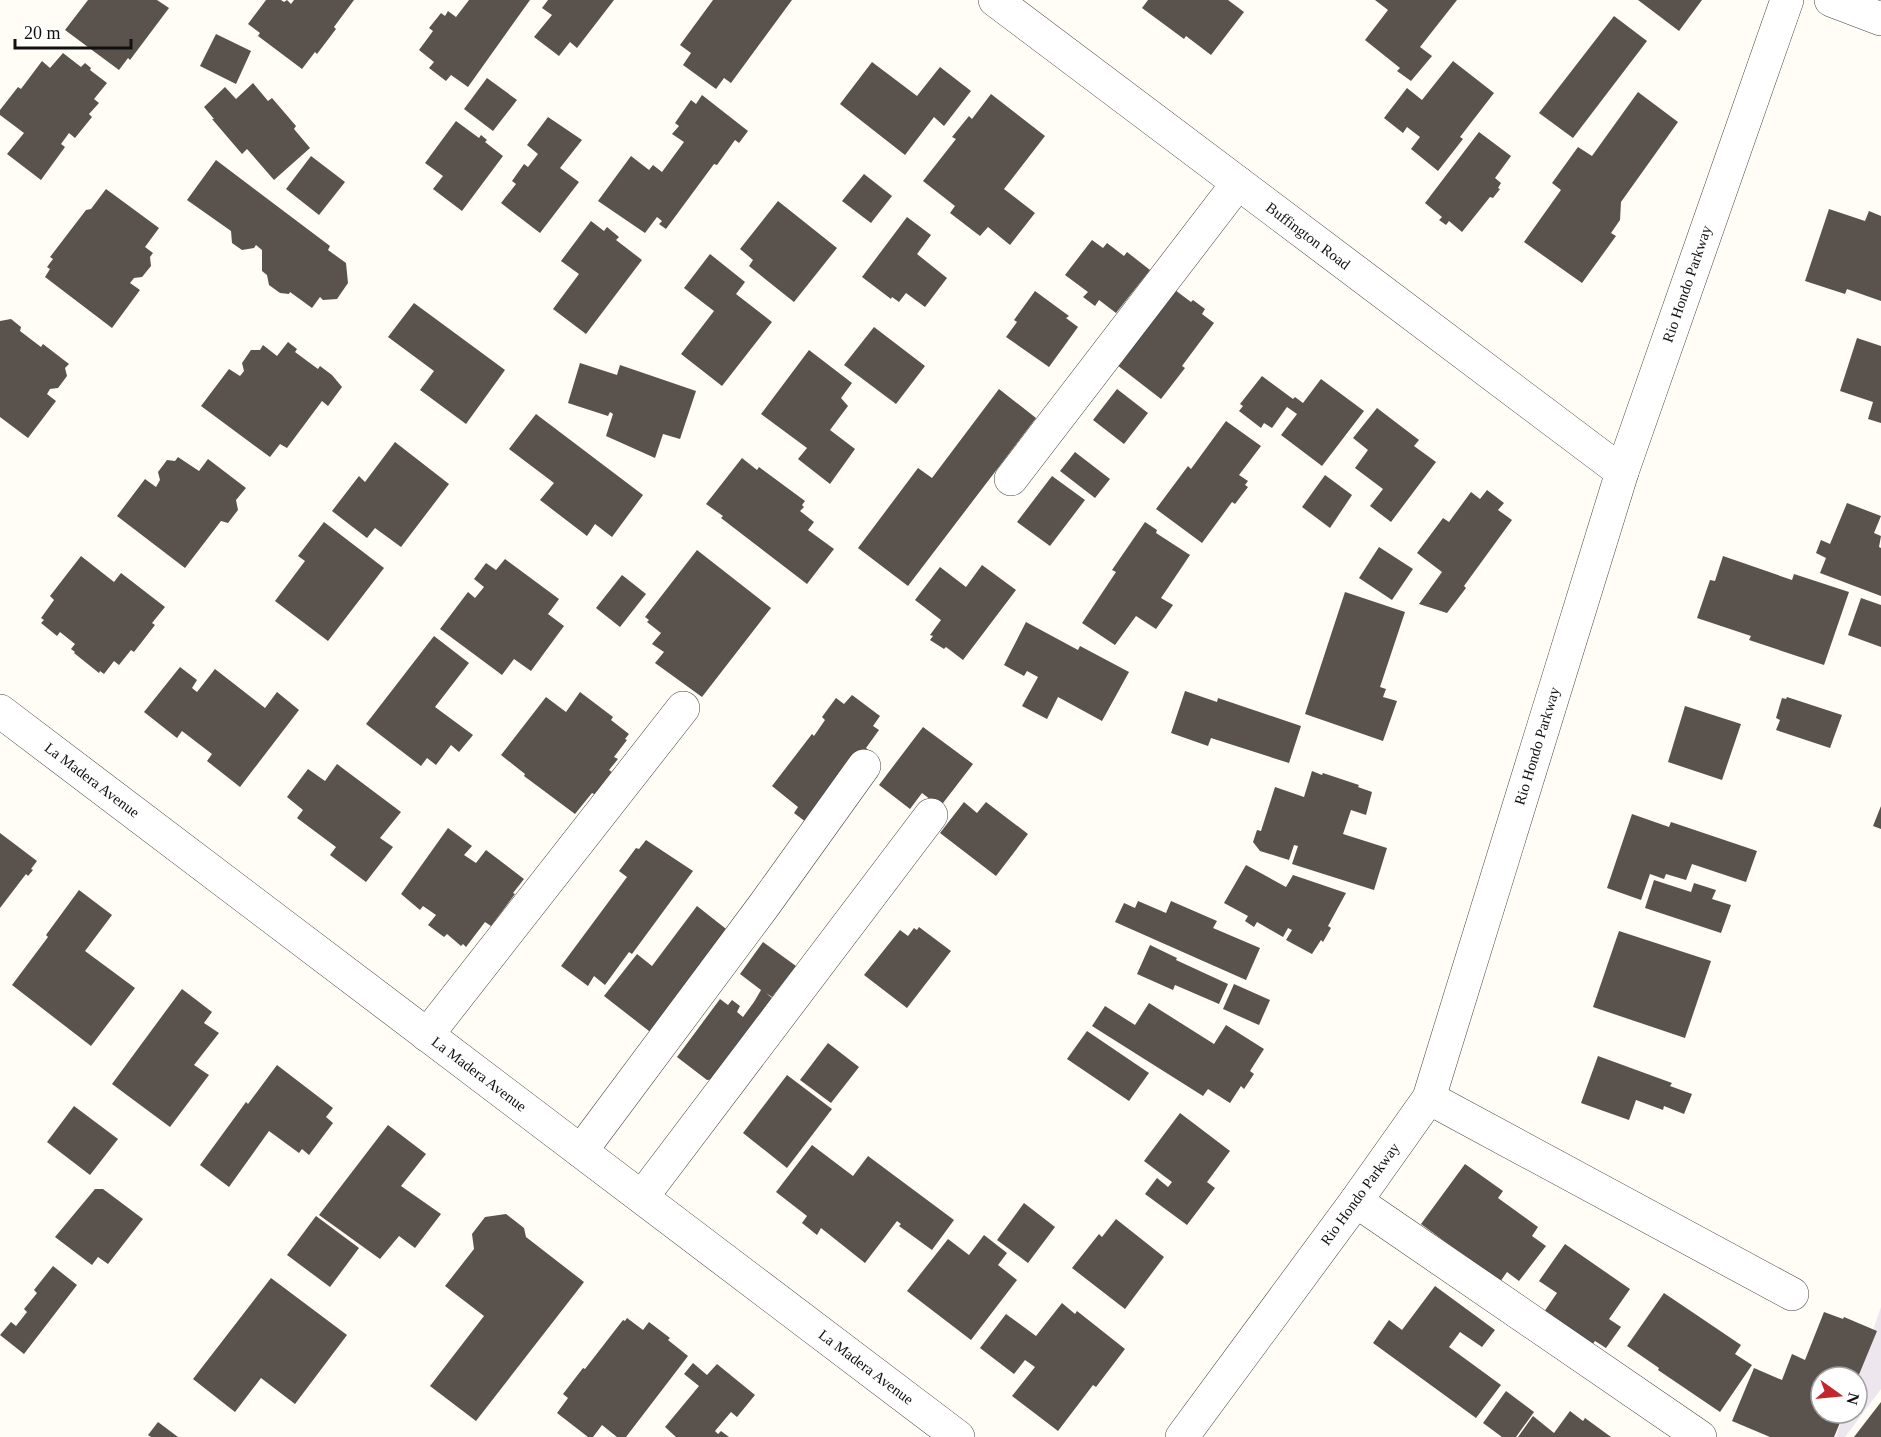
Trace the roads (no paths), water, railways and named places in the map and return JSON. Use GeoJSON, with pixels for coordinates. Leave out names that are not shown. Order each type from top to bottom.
{"type":"FeatureCollection","features":[{"type":"Feature","properties":{"kind":"street","name":"Buffington Road"},"geometry":{"type":"LineString","coordinates":[[994,0],[1622,471]]}},
{"type":"Feature","properties":{"kind":"street","name":"Rio Hondo Parkway"},"geometry":{"type":"LineString","coordinates":[[1182,1437],[1429,1098],[1622,471],[1787,0]]}},
{"type":"Feature","properties":{"kind":"street"},"geometry":{"type":"LineString","coordinates":[[1832,0],[1881,19]]}},
{"type":"Feature","properties":{"kind":"street"},"geometry":{"type":"LineString","coordinates":[[1011,479],[1238,183]]}},
{"type":"Feature","properties":{"kind":"street"},"geometry":{"type":"LineString","coordinates":[[427,1035],[683,708]]}},
{"type":"Feature","properties":{"kind":"street","name":"La Madera Avenue"},"geometry":{"type":"LineString","coordinates":[[0,711],[958,1437]]}},
{"type":"Feature","properties":{"kind":"street"},"geometry":{"type":"LineString","coordinates":[[580,1151],[765,904],[864,766]]}},
{"type":"Feature","properties":{"kind":"street"},"geometry":{"type":"LineString","coordinates":[[642,1197],[931,814]]}},
{"type":"Feature","properties":{"kind":"street"},"geometry":{"type":"LineString","coordinates":[[1429,1098],[1792,1294]]}},
{"type":"Feature","properties":{"kind":"street"},"geometry":{"type":"LineString","coordinates":[[1356,1201],[1700,1437]]}}]}
